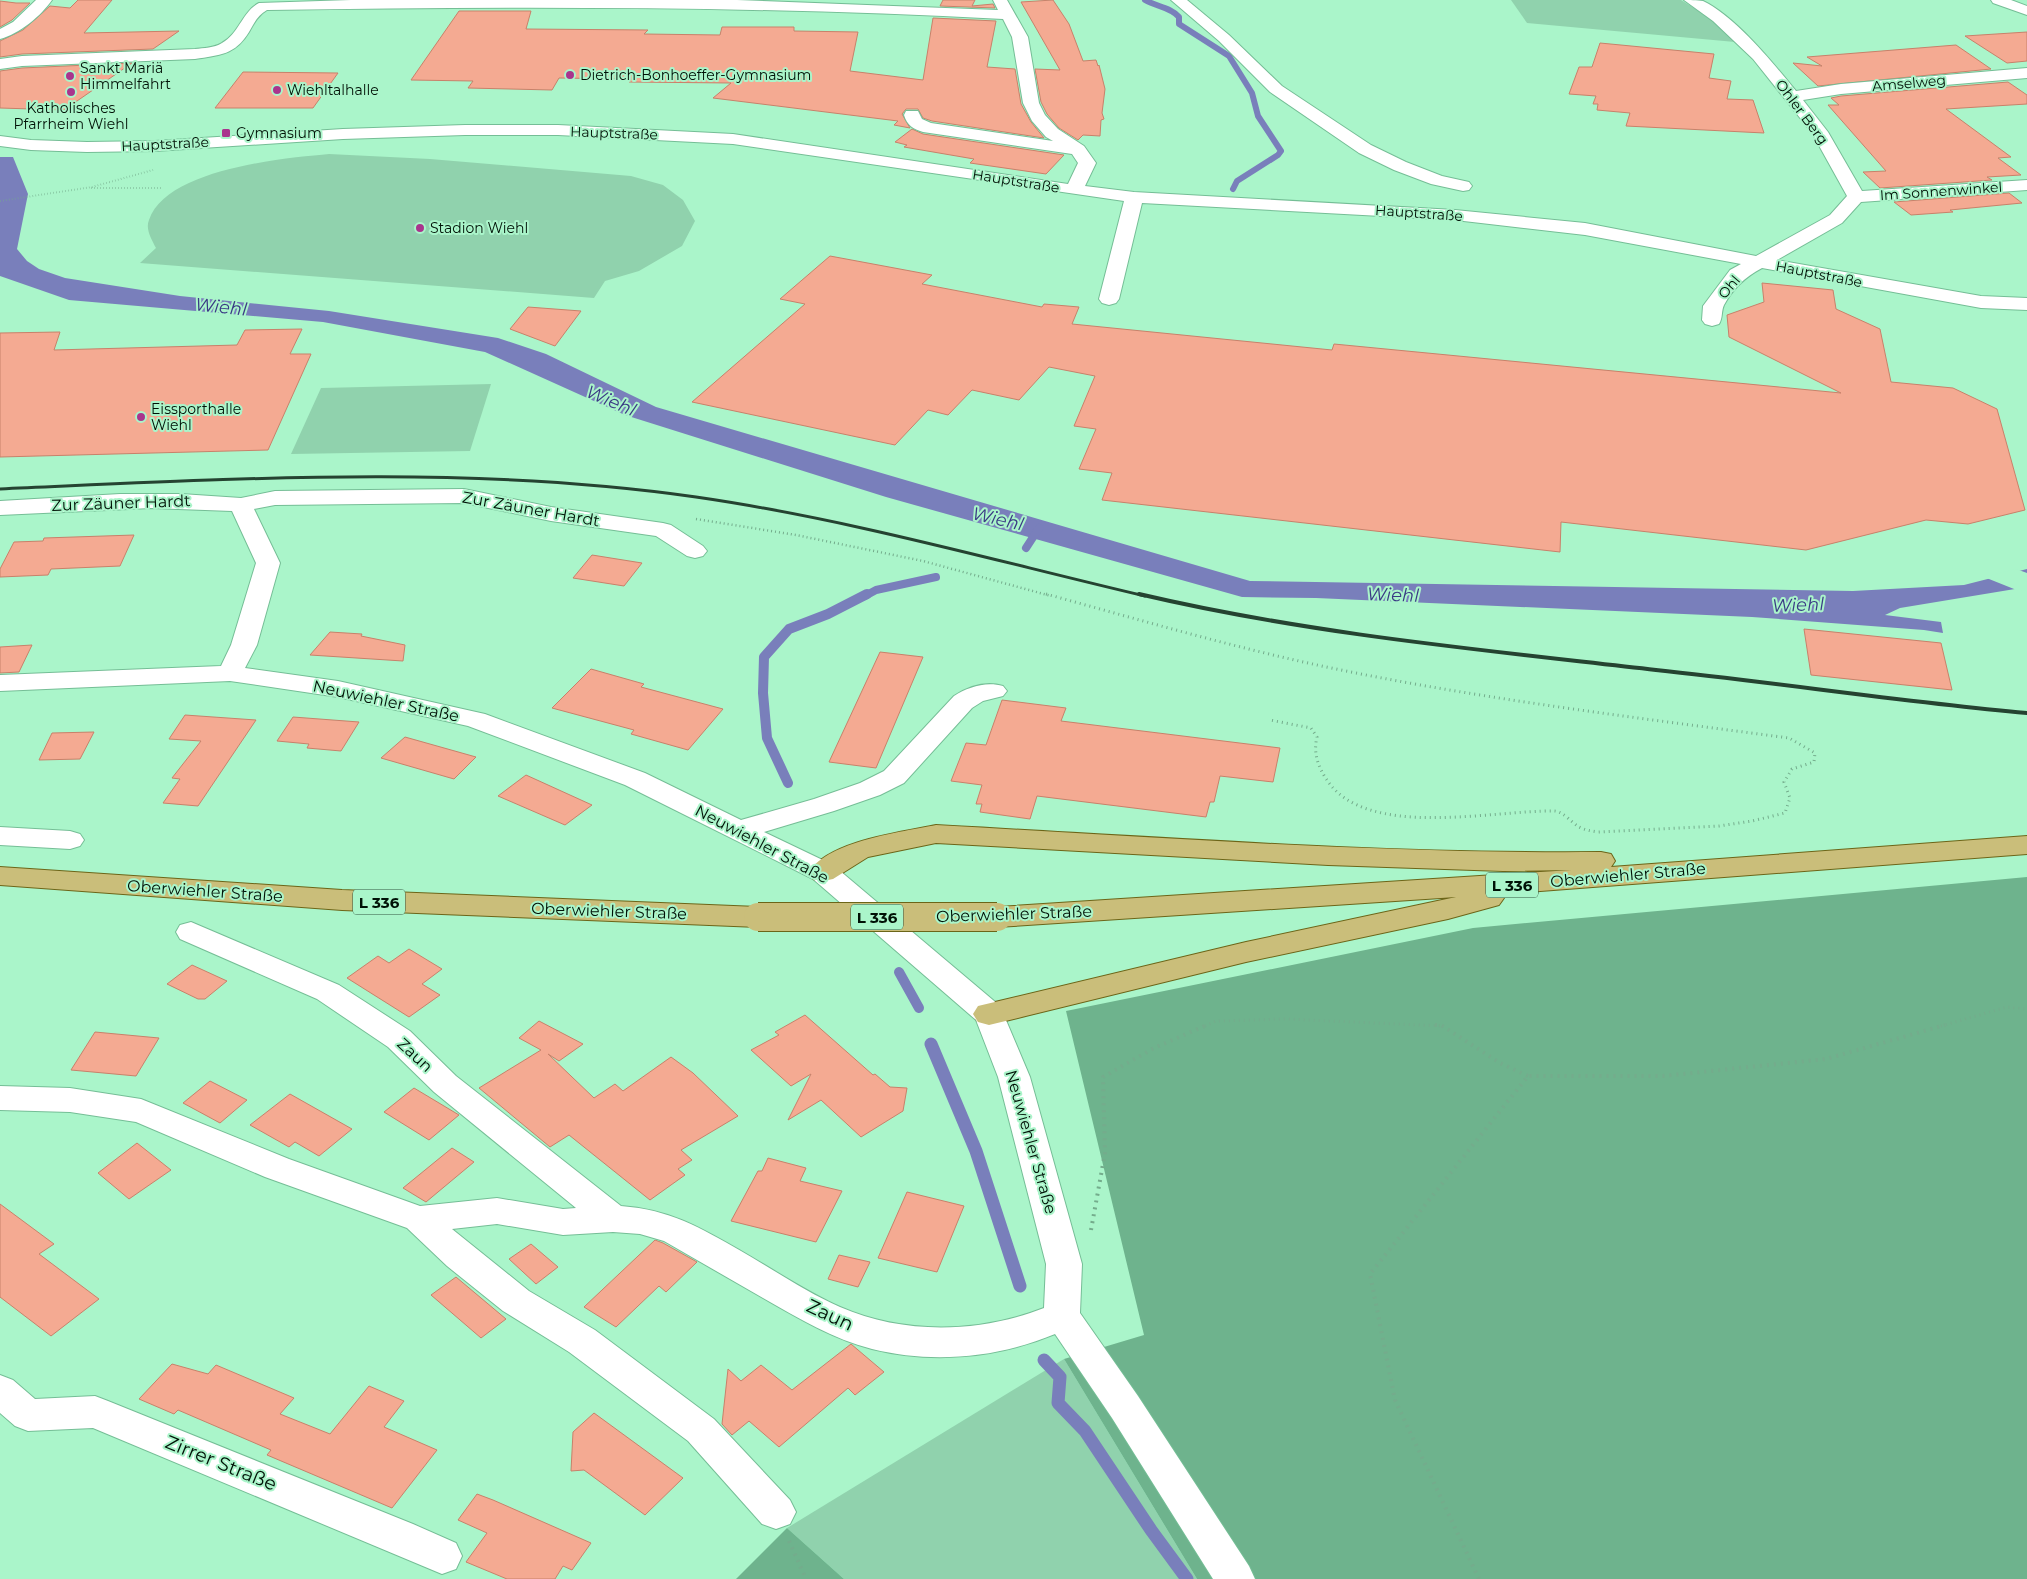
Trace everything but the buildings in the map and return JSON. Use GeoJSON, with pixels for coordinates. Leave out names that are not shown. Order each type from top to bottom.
{"type":"FeatureCollection","features":[{"type":"Feature","properties":{"kind":"main road","name":"L 336"},"geometry":{"type":"LineString","coordinates":[[822,872],[859,850],[936,834],[1328,856],[1493,861],[1818,860]]}},
{"type":"Feature","properties":{"kind":"main road","name":"Oberwiehler Straße"},"geometry":{"type":"LineString","coordinates":[[0,876],[342,900],[758,917],[997,917],[1547,882],[2027,845]]}},
{"type":"Feature","properties":{"kind":"main road","name":"L 336"},"geometry":{"type":"LineString","coordinates":[[989,1014],[1246,952],[1448,909],[1547,882]]}},
{"type":"Feature","properties":{"kind":"street"},"geometry":{"type":"LineString","coordinates":[[0,34],[7,33],[16,27],[32,9],[45,0]]}},
{"type":"Feature","properties":{"kind":"street"},"geometry":{"type":"LineString","coordinates":[[1178,0],[1224,38],[1276,89],[1366,149],[1400,166],[1437,180],[1463,186]]}},
{"type":"Feature","properties":{"kind":"street","name":"Ohler Berg"},"geometry":{"type":"LineString","coordinates":[[1691,0],[1718,18],[1759,56],[1820,132],[1856,197]]}},
{"type":"Feature","properties":{"kind":"street"},"geometry":{"type":"LineString","coordinates":[[1998,0],[2027,11]]}},
{"type":"Feature","properties":{"kind":"street"},"geometry":{"type":"LineString","coordinates":[[5,64],[195,54],[218,51],[230,46],[255,10],[264,6],[580,2],[920,8],[1004,7],[1020,37],[1031,103],[1038,117],[1052,133],[1076,149],[1087,163],[1074,190]]}},
{"type":"Feature","properties":{"kind":"street"},"geometry":{"type":"LineString","coordinates":[[0,34],[15,37],[23,44],[5,64]]}},
{"type":"Feature","properties":{"kind":"street","name":"Amselweg"},"geometry":{"type":"LineString","coordinates":[[1792,97],[1841,89],[2027,73]]}},
{"type":"Feature","properties":{"kind":"street"},"geometry":{"type":"LineString","coordinates":[[912,115],[919,125],[928,128],[1076,149]]}},
{"type":"Feature","properties":{"kind":"street","name":"Hauptstraße"},"geometry":{"type":"LineString","coordinates":[[0,142],[97,147],[155,146],[343,134],[465,130],[670,135],[765,142],[1074,190],[1134,197],[1455,215],[1585,229],[1918,292],[1981,302],[2027,304]]}},
{"type":"Feature","properties":{"kind":"street","name":"Im Sonnenwinkel"},"geometry":{"type":"LineString","coordinates":[[1856,197],[2027,185]]}},
{"type":"Feature","properties":{"kind":"street"},"geometry":{"type":"LineString","coordinates":[[1109,299],[1134,197]]}},
{"type":"Feature","properties":{"kind":"street"},"geometry":{"type":"LineString","coordinates":[[1758,263],[1836,220],[1856,197]]}},
{"type":"Feature","properties":{"kind":"street","name":"Ohl"},"geometry":{"type":"LineString","coordinates":[[1712,320],[1713,306],[1737,274],[1758,263]]}},
{"type":"Feature","properties":{"kind":"street","name":"Zur Zäuner Hardt"},"geometry":{"type":"LineString","coordinates":[[0,508],[159,499],[203,500],[241,505],[275,498],[464,496],[551,514],[663,530],[695,551]]}},
{"type":"Feature","properties":{"kind":"street"},"geometry":{"type":"LineString","coordinates":[[230,673],[244,645],[268,562],[241,505]]}},
{"type":"Feature","properties":{"kind":"street","name":"Neuwiehler Straße"},"geometry":{"type":"LineString","coordinates":[[0,683],[230,673],[338,689],[476,720],[635,779],[822,872],[989,1014],[1014,1077],[1064,1264],[1062,1316]]}},
{"type":"Feature","properties":{"kind":"street"},"geometry":{"type":"LineString","coordinates":[[738,830],[824,805],[870,789],[894,777],[963,702],[975,694],[994,691]]}},
{"type":"Feature","properties":{"kind":"street"},"geometry":{"type":"LineString","coordinates":[[0,836],[70,840]]}},
{"type":"Feature","properties":{"kind":"street","name":"Zaun"},"geometry":{"type":"LineString","coordinates":[[192,932],[328,992],[391,1034],[444,1084],[613,1219]]}},
{"type":"Feature","properties":{"kind":"street","name":"Zaun"},"geometry":{"type":"LineString","coordinates":[[0,1098],[70,1100],[141,1111],[277,1168],[419,1219],[459,1256],[516,1301],[582,1341],[701,1430],[776,1512]]}},
{"type":"Feature","properties":{"kind":"street","name":"Zaun"},"geometry":{"type":"LineString","coordinates":[[419,1219],[497,1211],[563,1222],[613,1219],[640,1221],[674,1230],[827,1317],[872,1334],[922,1342],[968,1341],[1022,1332],[1062,1316]]}},
{"type":"Feature","properties":{"kind":"street"},"geometry":{"type":"LineString","coordinates":[[1062,1316],[1125,1407],[1236,1579]]}},
{"type":"Feature","properties":{"kind":"street","name":"Zirrer Straße"},"geometry":{"type":"LineString","coordinates":[[0,1391],[28,1415],[95,1412],[399,1536],[442,1556]]}},
{"type":"Feature","properties":{"kind":"path"},"geometry":{"type":"LineString","coordinates":[[0,201],[81,189],[156,169]]}},
{"type":"Feature","properties":{"kind":"path"},"geometry":{"type":"LineString","coordinates":[[81,189],[162,188]]}},
{"type":"Feature","properties":{"kind":"path"},"geometry":{"type":"LineString","coordinates":[[690,518],[796,535],[923,561],[1264,653],[1341,670],[1502,699],[1789,738],[1815,753],[1814,762],[1792,769],[1784,782],[1790,798],[1785,813],[1758,822],[1659,829],[1588,831],[1571,822],[1557,811],[1408,818],[1362,808],[1340,796],[1324,782],[1314,750],[1317,738],[1311,728],[1270,720]]}},
{"type":"Feature","properties":{"kind":"path"},"geometry":{"type":"LineString","coordinates":[[1064,1264],[1088,1251],[1105,1153],[1103,1078],[1154,1048],[1216,1021],[1286,1019],[1441,1025],[1500,1063],[1528,1076],[1664,1076],[1826,1059],[2007,1007],[2027,1009]]}},
{"type":"Feature","properties":{"kind":"path"},"geometry":{"type":"LineString","coordinates":[[1479,1579],[1395,1400],[1370,1274],[1528,1076]]}},
{"type":"Feature","properties":{"kind":"path"},"geometry":{"type":"LineString","coordinates":[[776,1512],[806,1579]]}},
{"type":"Feature","properties":{"kind":"green space"},"geometry":{"type":"Polygon","coordinates":[[[1511,0],[1681,0],[1712,19],[1735,42],[1527,23],[1511,0]]]}},
{"type":"Feature","properties":{"kind":"green space","name":"Stadion Wiehl"},"geometry":{"type":"Polygon","coordinates":[[[329,154],[430,159],[631,176],[663,185],[683,200],[695,221],[682,246],[639,271],[605,281],[594,298],[140,263],[156,248],[148,231],[149,220],[160,203],[178,189],[228,169],[257,163],[329,154]]]}},
{"type":"Feature","properties":{"kind":"green space"},"geometry":{"type":"Polygon","coordinates":[[[491,384],[470,451],[291,454],[321,388],[491,384]]]}},
{"type":"Feature","properties":{"kind":"green space"},"geometry":{"type":"Polygon","coordinates":[[[2027,877],[2027,1579],[1197,1579],[1064,1359],[1144,1335],[1066,1011],[1473,928],[2027,877]]]}},
{"type":"Feature","properties":{"kind":"green space"},"geometry":{"type":"Polygon","coordinates":[[[1064,1359],[1197,1579],[844,1579],[787,1528],[1064,1359]]]}},
{"type":"Feature","properties":{"kind":"green space"},"geometry":{"type":"Polygon","coordinates":[[[787,1528],[844,1579],[736,1579],[787,1528]]]}},
{"type":"Feature","properties":{"kind":"water","name":"Wiehl"},"geometry":{"type":"Polygon","coordinates":[[[0,157],[13,157],[28,194],[17,249],[27,261],[39,269],[65,278],[180,296],[329,311],[498,338],[546,354],[656,407],[1250,581],[1853,591],[1964,585],[2027,569],[2027,587],[1900,608],[1885,615],[1941,622],[1943,633],[1752,617],[1316,598],[1242,597],[886,497],[625,415],[485,352],[323,322],[69,300],[0,276],[0,157]]]}},
{"type":"Feature","properties":{"kind":"pier"},"geometry":{"type":"Polygon","coordinates":[[[2016,569],[2027,573],[2027,590],[2019,591],[1984,577],[2016,569]]]}},
{"type":"Feature","properties":{"kind":"waterway"},"geometry":{"type":"LineString","coordinates":[[1145,0],[1175,14],[1179,17],[1179,24],[1229,56],[1252,93],[1258,116],[1281,151],[1278,155],[1237,181],[1233,189]]}},
{"type":"Feature","properties":{"kind":"waterway"},"geometry":{"type":"LineString","coordinates":[[1026,548],[1039,528]]}},
{"type":"Feature","properties":{"kind":"waterway"},"geometry":{"type":"LineString","coordinates":[[865,596],[876,590],[936,577]]}},
{"type":"Feature","properties":{"kind":"waterway"},"geometry":{"type":"LineString","coordinates":[[788,783],[767,738],[763,693],[764,657],[789,629],[828,614],[867,594]]}},
{"type":"Feature","properties":{"kind":"waterway"},"geometry":{"type":"LineString","coordinates":[[899,972],[919,1008]]}},
{"type":"Feature","properties":{"kind":"waterway"},"geometry":{"type":"LineString","coordinates":[[931,1044],[976,1151],[1020,1286]]}},
{"type":"Feature","properties":{"kind":"waterway"},"geometry":{"type":"LineString","coordinates":[[1044,1360],[1060,1377],[1058,1403],[1085,1431],[1151,1530],[1187,1579]]}},
{"type":"Feature","properties":{"kind":"railway"},"geometry":{"type":"LineString","coordinates":[[0,489],[174,481],[348,477],[522,480],[609,487],[696,497],[809,517],[922,542],[1145,596]]}},
{"type":"Feature","properties":{"kind":"railway"},"geometry":{"type":"LineString","coordinates":[[1139,594],[1267,620],[1396,640],[2027,713]]}},
{"type":"Feature","properties":{"kind":"place","name":"Dietrich-Bonhoeffer-Gymnasium"},"geometry":{"type":"Point","coordinates":[570,75]}},
{"type":"Feature","properties":{"kind":"place","name":"Sankt Mariä Himmelfahrt"},"geometry":{"type":"Point","coordinates":[70,76]}},
{"type":"Feature","properties":{"kind":"place","name":"Wiehltalhalle"},"geometry":{"type":"Point","coordinates":[277,90]}},
{"type":"Feature","properties":{"kind":"place","name":"Katholisches Pfarrheim Wiehl"},"geometry":{"type":"Point","coordinates":[71,92]}},
{"type":"Feature","properties":{"kind":"place","name":"Gymnasium"},"geometry":{"type":"Point","coordinates":[226,133]}},
{"type":"Feature","properties":{"kind":"place","name":"Stadion Wiehl"},"geometry":{"type":"Point","coordinates":[420,228]}},
{"type":"Feature","properties":{"kind":"place","name":"Eissporthalle Wiehl"},"geometry":{"type":"Point","coordinates":[141,417]}}]}
